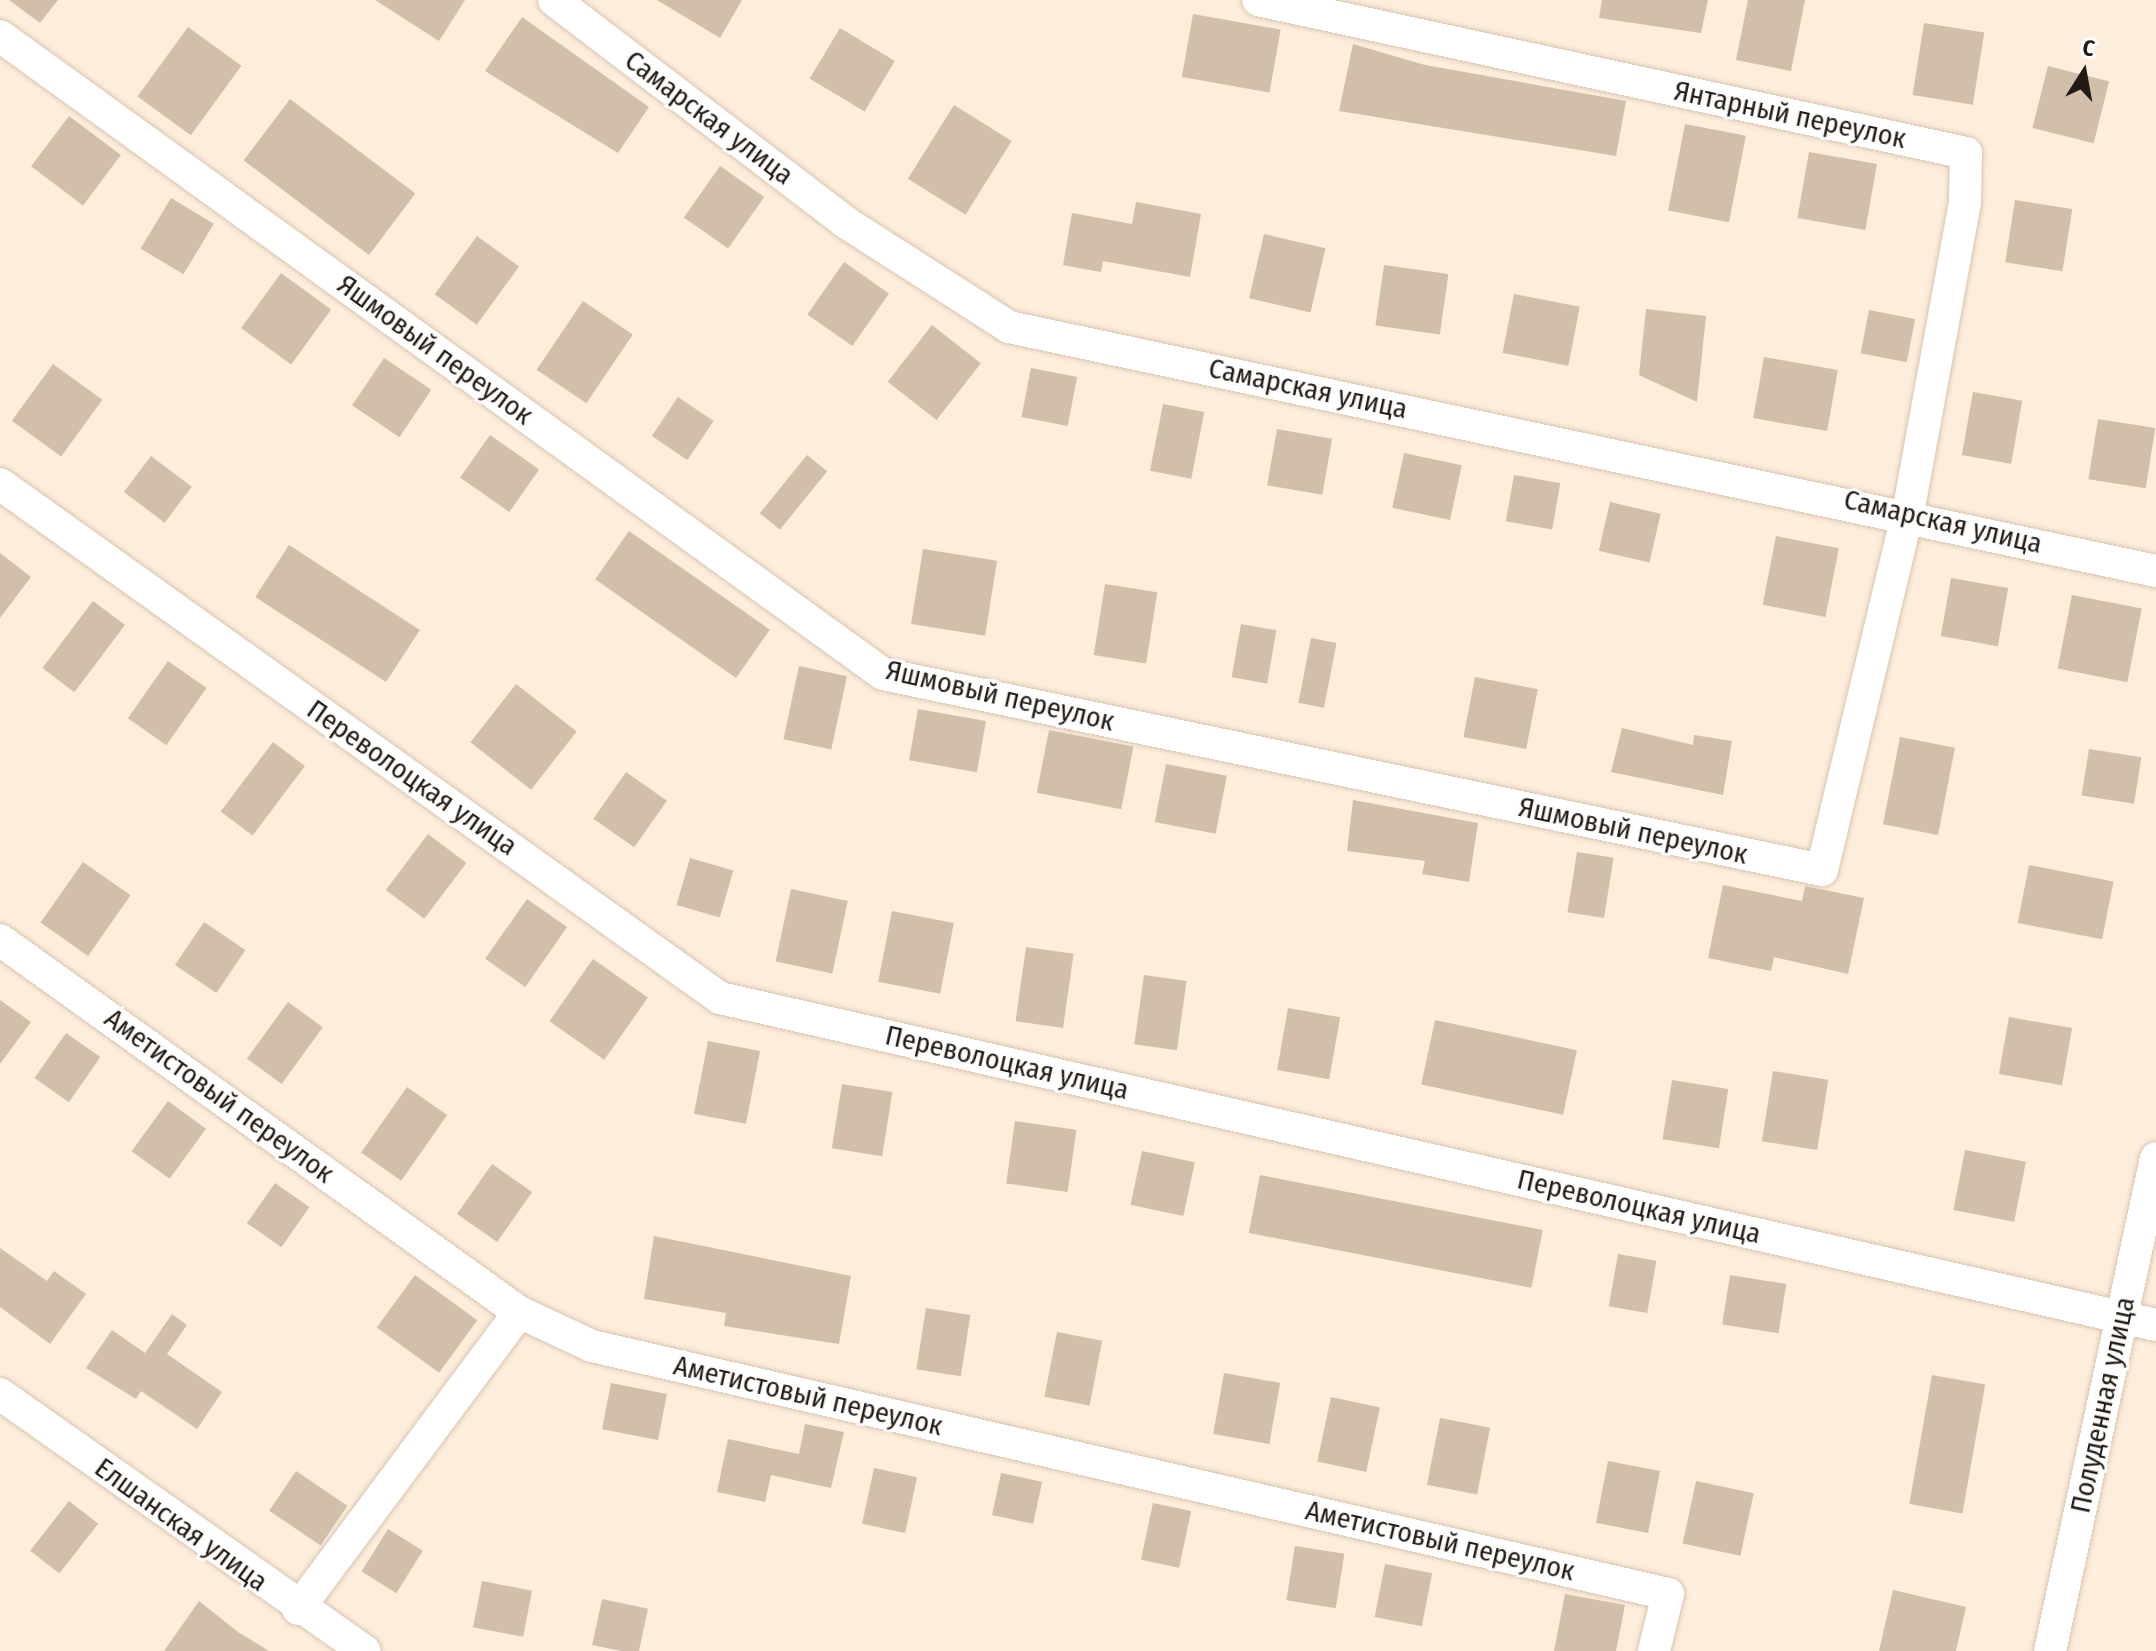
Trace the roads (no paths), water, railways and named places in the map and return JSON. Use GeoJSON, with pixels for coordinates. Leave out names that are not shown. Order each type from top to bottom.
{"type":"FeatureCollection","features":[{"type":"Feature","properties":{"kind":"street","name":"Самарская улица"},"geometry":{"type":"LineString","coordinates":[[554,0],[845,222],[1009,327],[1908,513],[2156,571]]}},
{"type":"Feature","properties":{"kind":"street","name":"Янтарный переулок"},"geometry":{"type":"LineString","coordinates":[[1258,0],[1966,153],[1965,202],[1908,513]]}},
{"type":"Feature","properties":{"kind":"street","name":"Яшмовый переулок"},"geometry":{"type":"LineString","coordinates":[[0,36],[883,674],[1822,870],[1908,513]]}},
{"type":"Feature","properties":{"kind":"street","name":"Переволоцкая улица"},"geometry":{"type":"LineString","coordinates":[[0,484],[720,998],[2156,1325]]}},
{"type":"Feature","properties":{"kind":"street","name":"Аметистовый переулок"},"geometry":{"type":"LineString","coordinates":[[0,940],[519,1312],[592,1346],[1668,1594],[1654,1651]]}},
{"type":"Feature","properties":{"kind":"street","name":"Полуденная улица"},"geometry":{"type":"LineString","coordinates":[[2050,1651],[2156,1158]]}},
{"type":"Feature","properties":{"kind":"street"},"geometry":{"type":"LineString","coordinates":[[298,1609],[519,1312]]}},
{"type":"Feature","properties":{"kind":"street","name":"Елшанская улица"},"geometry":{"type":"LineString","coordinates":[[0,1394],[298,1609],[364,1651]]}}]}
